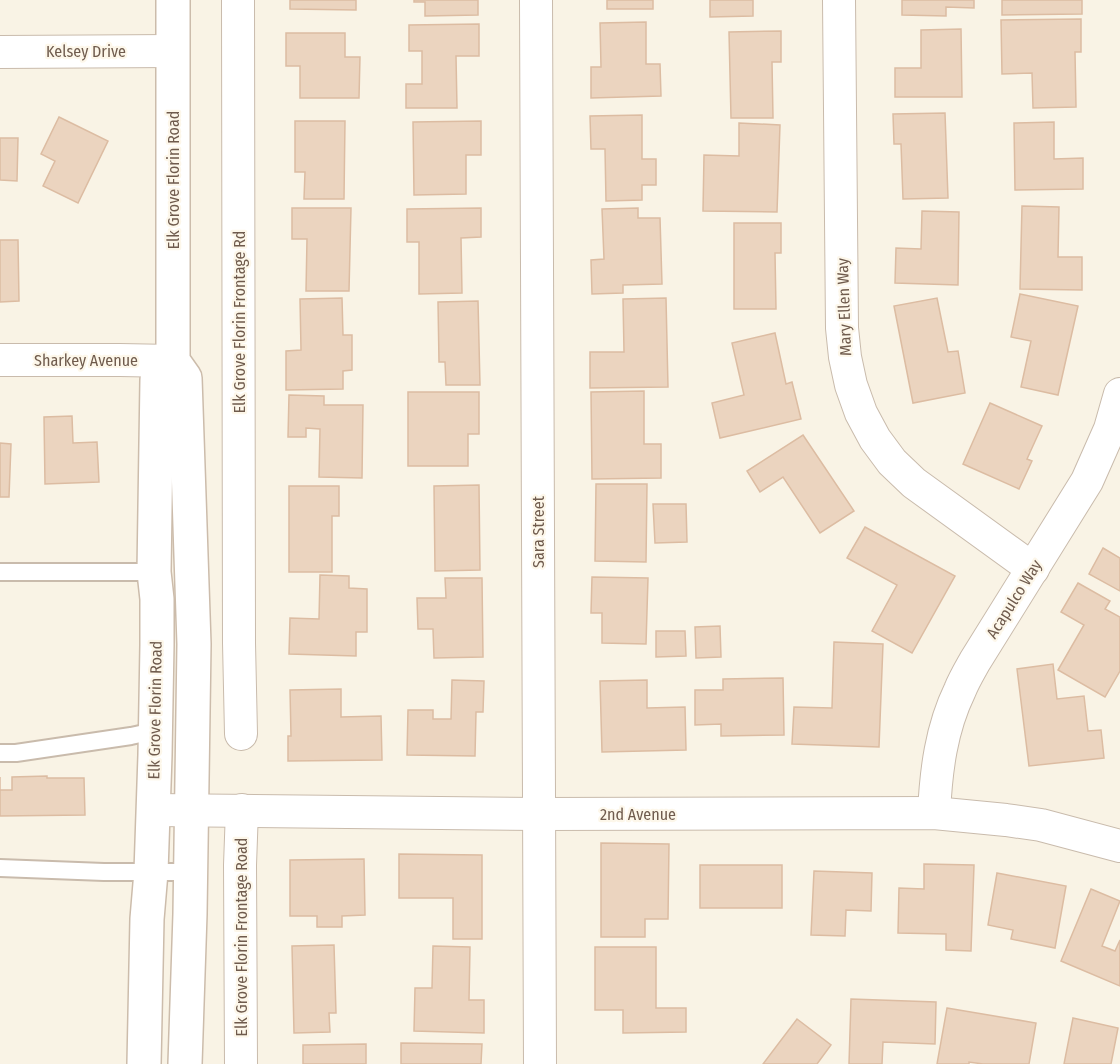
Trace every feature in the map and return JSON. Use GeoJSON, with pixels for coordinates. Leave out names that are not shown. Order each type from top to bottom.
{"type":"FeatureCollection","features":[{"type":"Feature","properties":{"kind":"main road","name":"Elk Grove Florin Road"},"geometry":{"type":"LineString","coordinates":[[173,0],[173,361],[185,378],[194,644],[191,872],[185,1064]]}},
{"type":"Feature","properties":{"kind":"main road","name":"Elk Grove Florin Road"},"geometry":{"type":"LineString","coordinates":[[144,1064],[157,645],[154,572],[156,380],[173,361]]}},
{"type":"Feature","properties":{"kind":"street","name":"Elk Grove Florin Frontage Rd"},"geometry":{"type":"LineString","coordinates":[[238,0],[241,734]]}},
{"type":"Feature","properties":{"kind":"street","name":"Sara Street"},"geometry":{"type":"LineString","coordinates":[[536,0],[540,1064]]}},
{"type":"Feature","properties":{"kind":"street","name":"Mary Ellen Way"},"geometry":{"type":"LineString","coordinates":[[839,0],[842,328],[851,386],[861,413],[875,439],[892,462],[914,483],[1033,569]]}},
{"type":"Feature","properties":{"kind":"street","name":"Kelsey Drive"},"geometry":{"type":"LineString","coordinates":[[0,52],[173,51]]}},
{"type":"Feature","properties":{"kind":"street","name":"Sharkey Avenue"},"geometry":{"type":"LineString","coordinates":[[0,360],[173,361]]}},
{"type":"Feature","properties":{"kind":"street","name":"Acapulco Way"},"geometry":{"type":"LineString","coordinates":[[934,813],[940,750],[948,719],[960,689],[1087,481],[1110,429],[1120,394]]}},
{"type":"Feature","properties":{"kind":"street"},"geometry":{"type":"LineString","coordinates":[[194,644],[239,643]]}},
{"type":"Feature","properties":{"kind":"street","name":"2nd Avenue"},"geometry":{"type":"LineString","coordinates":[[153,810],[539,814],[934,813],[1041,825],[1120,846]]}},
{"type":"Feature","properties":{"kind":"street","name":"Elk Grove Florin Frontage Road"},"geometry":{"type":"LineString","coordinates":[[241,1064],[242,810]]}},
{"type":"Feature","properties":{"kind":"lane"},"geometry":{"type":"LineString","coordinates":[[0,572],[154,572]]}},
{"type":"Feature","properties":{"kind":"lane"},"geometry":{"type":"LineString","coordinates":[[0,753],[16,753],[154,732]]}},
{"type":"Feature","properties":{"kind":"lane"},"geometry":{"type":"LineString","coordinates":[[0,868],[104,872],[191,872]]}},
{"type":"Feature","properties":{"kind":"building"},"geometry":{"type":"Polygon","coordinates":[[[290,0],[356,0],[356,10],[290,9],[290,0]]]}},
{"type":"Feature","properties":{"kind":"building"},"geometry":{"type":"Polygon","coordinates":[[[414,0],[478,0],[478,15],[425,16],[425,2],[414,2],[414,0]]]}},
{"type":"Feature","properties":{"kind":"building"},"geometry":{"type":"Polygon","coordinates":[[[607,0],[653,0],[653,9],[607,9],[607,0]]]}},
{"type":"Feature","properties":{"kind":"building"},"geometry":{"type":"Polygon","coordinates":[[[710,0],[753,0],[753,16],[710,17],[710,0]]]}},
{"type":"Feature","properties":{"kind":"building"},"geometry":{"type":"Polygon","coordinates":[[[902,0],[974,0],[974,8],[946,7],[946,16],[902,15],[902,0]]]}},
{"type":"Feature","properties":{"kind":"building"},"geometry":{"type":"Polygon","coordinates":[[[1002,0],[1082,0],[1082,14],[1002,15],[1002,0]]]}},
{"type":"Feature","properties":{"kind":"building"},"geometry":{"type":"Polygon","coordinates":[[[1081,19],[1081,52],[1075,52],[1076,107],[1033,108],[1032,73],[1002,74],[1001,20],[1081,19]]]}},
{"type":"Feature","properties":{"kind":"building"},"geometry":{"type":"Polygon","coordinates":[[[646,22],[646,64],[660,64],[661,96],[591,98],[591,67],[601,67],[600,23],[646,22]]]}},
{"type":"Feature","properties":{"kind":"building"},"geometry":{"type":"Polygon","coordinates":[[[479,24],[479,56],[456,56],[457,108],[406,108],[406,84],[422,84],[422,51],[409,51],[409,25],[479,24]]]}},
{"type":"Feature","properties":{"kind":"building"},"geometry":{"type":"Polygon","coordinates":[[[961,29],[962,97],[895,97],[895,68],[921,68],[921,30],[961,29]]]}},
{"type":"Feature","properties":{"kind":"building"},"geometry":{"type":"Polygon","coordinates":[[[781,31],[781,62],[772,62],[773,118],[731,118],[729,32],[781,31]]]}},
{"type":"Feature","properties":{"kind":"building"},"geometry":{"type":"Polygon","coordinates":[[[286,33],[345,33],[345,57],[360,57],[359,98],[300,98],[300,66],[286,66],[286,33]]]}},
{"type":"Feature","properties":{"kind":"building"},"geometry":{"type":"Polygon","coordinates":[[[945,113],[948,198],[903,199],[901,144],[894,144],[893,114],[945,113]]]}},
{"type":"Feature","properties":{"kind":"building"},"geometry":{"type":"Polygon","coordinates":[[[642,115],[642,159],[656,159],[656,185],[642,185],[642,200],[606,201],[605,149],[591,149],[590,116],[642,115]]]}},
{"type":"Feature","properties":{"kind":"building"},"geometry":{"type":"Polygon","coordinates":[[[59,117],[108,141],[78,203],[43,186],[55,161],[41,154],[59,117]]]}},
{"type":"Feature","properties":{"kind":"building"},"geometry":{"type":"Polygon","coordinates":[[[295,121],[345,121],[344,199],[304,199],[305,172],[295,172],[295,121]]]}},
{"type":"Feature","properties":{"kind":"building"},"geometry":{"type":"Polygon","coordinates":[[[481,121],[481,155],[466,155],[466,194],[414,195],[413,122],[481,121]]]}},
{"type":"Feature","properties":{"kind":"building"},"geometry":{"type":"Polygon","coordinates":[[[1054,122],[1054,159],[1083,158],[1083,189],[1015,190],[1014,123],[1054,122]]]}},
{"type":"Feature","properties":{"kind":"building"},"geometry":{"type":"Polygon","coordinates":[[[739,123],[780,125],[777,212],[703,211],[704,155],[739,156],[739,123]]]}},
{"type":"Feature","properties":{"kind":"building"},"geometry":{"type":"Polygon","coordinates":[[[0,138],[18,138],[17,181],[0,180],[0,138]]]}},
{"type":"Feature","properties":{"kind":"building"},"geometry":{"type":"Polygon","coordinates":[[[1022,206],[1059,207],[1058,257],[1082,257],[1082,290],[1020,289],[1022,206]]]}},
{"type":"Feature","properties":{"kind":"building"},"geometry":{"type":"Polygon","coordinates":[[[292,208],[351,208],[349,291],[306,291],[307,239],[292,239],[292,208]]]}},
{"type":"Feature","properties":{"kind":"building"},"geometry":{"type":"Polygon","coordinates":[[[481,208],[481,237],[461,238],[462,293],[419,294],[419,242],[407,242],[407,209],[481,208]]]}},
{"type":"Feature","properties":{"kind":"building"},"geometry":{"type":"Polygon","coordinates":[[[638,208],[638,218],[660,218],[662,284],[623,285],[623,293],[592,294],[591,260],[604,259],[602,209],[638,208]]]}},
{"type":"Feature","properties":{"kind":"building"},"geometry":{"type":"Polygon","coordinates":[[[922,211],[959,212],[958,285],[895,283],[896,248],[921,249],[922,211]]]}},
{"type":"Feature","properties":{"kind":"building"},"geometry":{"type":"Polygon","coordinates":[[[734,223],[781,223],[781,253],[775,253],[776,309],[734,309],[734,223]]]}},
{"type":"Feature","properties":{"kind":"building"},"geometry":{"type":"Polygon","coordinates":[[[0,240],[18,240],[19,301],[0,302],[0,240]]]}},
{"type":"Feature","properties":{"kind":"building"},"geometry":{"type":"Polygon","coordinates":[[[1020,294],[1078,306],[1058,395],[1021,387],[1031,341],[1011,337],[1020,294]]]}},
{"type":"Feature","properties":{"kind":"building"},"geometry":{"type":"Polygon","coordinates":[[[342,298],[343,335],[352,335],[352,370],[343,371],[343,389],[286,390],[286,351],[301,350],[300,299],[342,298]]]}},
{"type":"Feature","properties":{"kind":"building"},"geometry":{"type":"Polygon","coordinates":[[[666,298],[668,387],[590,388],[590,352],[624,352],[623,299],[666,298]]]}},
{"type":"Feature","properties":{"kind":"building"},"geometry":{"type":"Polygon","coordinates":[[[937,298],[948,352],[958,351],[965,393],[913,403],[894,306],[937,298]]]}},
{"type":"Feature","properties":{"kind":"building"},"geometry":{"type":"Polygon","coordinates":[[[478,301],[480,385],[446,385],[445,362],[439,362],[438,302],[478,301]]]}},
{"type":"Feature","properties":{"kind":"building"},"geometry":{"type":"Polygon","coordinates":[[[775,333],[786,384],[792,382],[801,419],[720,438],[712,403],[744,395],[732,343],[775,333]]]}},
{"type":"Feature","properties":{"kind":"building"},"geometry":{"type":"Polygon","coordinates":[[[644,391],[644,444],[661,444],[661,478],[592,479],[591,392],[644,391]]]}},
{"type":"Feature","properties":{"kind":"building"},"geometry":{"type":"Polygon","coordinates":[[[408,392],[479,392],[479,434],[468,434],[468,466],[408,466],[408,392]]]}},
{"type":"Feature","properties":{"kind":"building"},"geometry":{"type":"Polygon","coordinates":[[[289,395],[324,396],[324,405],[363,405],[362,478],[319,477],[320,429],[306,428],[306,437],[288,437],[289,395]]]}},
{"type":"Feature","properties":{"kind":"building"},"geometry":{"type":"Polygon","coordinates":[[[990,403],[1042,426],[1027,459],[1032,461],[1019,489],[963,464],[990,403]]]}},
{"type":"Feature","properties":{"kind":"building"},"geometry":{"type":"Polygon","coordinates":[[[72,416],[73,443],[97,442],[99,482],[45,484],[44,417],[72,416]]]}},
{"type":"Feature","properties":{"kind":"building"},"geometry":{"type":"Polygon","coordinates":[[[803,435],[854,511],[820,533],[783,477],[760,492],[747,471],[803,435]]]}},
{"type":"Feature","properties":{"kind":"building"},"geometry":{"type":"Polygon","coordinates":[[[0,443],[11,444],[9,497],[0,497],[0,443]]]}},
{"type":"Feature","properties":{"kind":"building"},"geometry":{"type":"Polygon","coordinates":[[[596,484],[647,484],[646,562],[595,561],[596,484]]]}},
{"type":"Feature","properties":{"kind":"building"},"geometry":{"type":"Polygon","coordinates":[[[479,485],[480,570],[435,571],[434,486],[479,485]]]}},
{"type":"Feature","properties":{"kind":"building"},"geometry":{"type":"Polygon","coordinates":[[[289,486],[339,486],[339,516],[332,516],[332,572],[289,572],[289,486]]]}},
{"type":"Feature","properties":{"kind":"building"},"geometry":{"type":"Polygon","coordinates":[[[653,504],[686,504],[687,542],[655,543],[653,504]]]}},
{"type":"Feature","properties":{"kind":"building"},"geometry":{"type":"Polygon","coordinates":[[[865,527],[955,576],[912,653],[872,631],[897,585],[847,558],[865,527]]]}},
{"type":"Feature","properties":{"kind":"building"},"geometry":{"type":"Polygon","coordinates":[[[1103,548],[1120,558],[1120,591],[1089,574],[1103,548]]]}},
{"type":"Feature","properties":{"kind":"building"},"geometry":{"type":"Polygon","coordinates":[[[320,575],[349,576],[349,588],[367,589],[367,632],[356,632],[356,656],[289,654],[290,618],[319,619],[320,575]]]}},
{"type":"Feature","properties":{"kind":"building"},"geometry":{"type":"Polygon","coordinates":[[[592,577],[648,578],[646,644],[602,643],[602,613],[591,613],[592,577]]]}},
{"type":"Feature","properties":{"kind":"building"},"geometry":{"type":"Polygon","coordinates":[[[445,578],[482,578],[483,657],[434,658],[433,629],[418,629],[417,598],[446,598],[445,578]]]}},
{"type":"Feature","properties":{"kind":"building"},"geometry":{"type":"Polygon","coordinates":[[[1078,583],[1110,601],[1105,609],[1120,617],[1120,671],[1105,697],[1058,670],[1084,625],[1061,612],[1078,583]]]}},
{"type":"Feature","properties":{"kind":"building"},"geometry":{"type":"Polygon","coordinates":[[[720,626],[721,657],[696,658],[695,627],[720,626]]]}},
{"type":"Feature","properties":{"kind":"building"},"geometry":{"type":"Polygon","coordinates":[[[656,631],[685,631],[686,656],[656,657],[656,631]]]}},
{"type":"Feature","properties":{"kind":"building"},"geometry":{"type":"Polygon","coordinates":[[[834,642],[883,644],[879,747],[792,744],[794,707],[832,708],[834,642]]]}},
{"type":"Feature","properties":{"kind":"building"},"geometry":{"type":"Polygon","coordinates":[[[1053,664],[1057,699],[1084,696],[1088,731],[1101,730],[1104,758],[1029,766],[1017,669],[1053,664]]]}},
{"type":"Feature","properties":{"kind":"building"},"geometry":{"type":"Polygon","coordinates":[[[783,678],[784,735],[721,736],[721,724],[695,725],[695,690],[723,690],[723,679],[783,678]]]}},
{"type":"Feature","properties":{"kind":"building"},"geometry":{"type":"Polygon","coordinates":[[[452,680],[484,681],[483,712],[476,712],[475,756],[407,755],[408,710],[433,710],[433,719],[451,719],[452,680]]]}},
{"type":"Feature","properties":{"kind":"building"},"geometry":{"type":"Polygon","coordinates":[[[647,680],[647,708],[685,707],[686,750],[602,752],[600,681],[647,680]]]}},
{"type":"Feature","properties":{"kind":"building"},"geometry":{"type":"Polygon","coordinates":[[[341,689],[341,717],[381,716],[382,760],[288,761],[288,736],[291,736],[290,690],[341,689]]]}},
{"type":"Feature","properties":{"kind":"building"},"geometry":{"type":"Polygon","coordinates":[[[12,777],[84,778],[85,815],[0,816],[0,790],[12,790],[12,777]]]}},
{"type":"Feature","properties":{"kind":"building"},"geometry":{"type":"Polygon","coordinates":[[[601,843],[669,844],[668,919],[645,919],[645,937],[601,937],[601,843]]]}},
{"type":"Feature","properties":{"kind":"building"},"geometry":{"type":"Polygon","coordinates":[[[399,854],[482,855],[482,939],[453,939],[453,898],[399,898],[399,854]]]}},
{"type":"Feature","properties":{"kind":"building"},"geometry":{"type":"Polygon","coordinates":[[[364,859],[365,915],[342,916],[342,927],[317,927],[317,916],[290,916],[290,860],[364,859]]]}},
{"type":"Feature","properties":{"kind":"building"},"geometry":{"type":"Polygon","coordinates":[[[924,864],[974,865],[971,951],[946,950],[946,934],[898,933],[899,888],[924,889],[924,864]]]}},
{"type":"Feature","properties":{"kind":"building"},"geometry":{"type":"Polygon","coordinates":[[[700,865],[782,865],[782,908],[700,908],[700,865]]]}},
{"type":"Feature","properties":{"kind":"building"},"geometry":{"type":"Polygon","coordinates":[[[814,871],[872,873],[871,911],[846,910],[845,936],[811,935],[814,871]]]}},
{"type":"Feature","properties":{"kind":"building"},"geometry":{"type":"Polygon","coordinates":[[[997,873],[1066,886],[1055,948],[1011,939],[1013,930],[988,925],[997,873]]]}},
{"type":"Feature","properties":{"kind":"building"},"geometry":{"type":"Polygon","coordinates":[[[1091,889],[1120,901],[1102,946],[1115,951],[1120,940],[1120,986],[1061,961],[1091,889]]]}},
{"type":"Feature","properties":{"kind":"building"},"geometry":{"type":"Polygon","coordinates":[[[334,945],[336,1013],[329,1013],[330,1032],[294,1033],[292,946],[334,945]]]}},
{"type":"Feature","properties":{"kind":"building"},"geometry":{"type":"Polygon","coordinates":[[[433,946],[470,947],[469,1000],[484,1000],[484,1033],[414,1031],[415,988],[432,988],[433,946]]]}},
{"type":"Feature","properties":{"kind":"building"},"geometry":{"type":"Polygon","coordinates":[[[595,947],[656,947],[656,1008],[686,1008],[686,1032],[623,1033],[623,1010],[595,1010],[595,947]]]}},
{"type":"Feature","properties":{"kind":"building"},"geometry":{"type":"Polygon","coordinates":[[[851,999],[936,1002],[935,1044],[883,1042],[882,1064],[849,1064],[851,999]]]}},
{"type":"Feature","properties":{"kind":"building"},"geometry":{"type":"Polygon","coordinates":[[[947,1008],[1036,1023],[1029,1064],[969,1062],[969,1064],[937,1064],[947,1008]]]}},
{"type":"Feature","properties":{"kind":"building"},"geometry":{"type":"Polygon","coordinates":[[[1073,1018],[1118,1028],[1111,1064],[1064,1064],[1073,1018]]]}},
{"type":"Feature","properties":{"kind":"building"},"geometry":{"type":"Polygon","coordinates":[[[797,1019],[831,1045],[817,1064],[763,1064],[797,1019]]]}},
{"type":"Feature","properties":{"kind":"building"},"geometry":{"type":"Polygon","coordinates":[[[401,1043],[482,1044],[481,1064],[401,1064],[401,1043]]]}},
{"type":"Feature","properties":{"kind":"building"},"geometry":{"type":"Polygon","coordinates":[[[366,1044],[366,1064],[303,1064],[303,1045],[366,1044]]]}}]}
